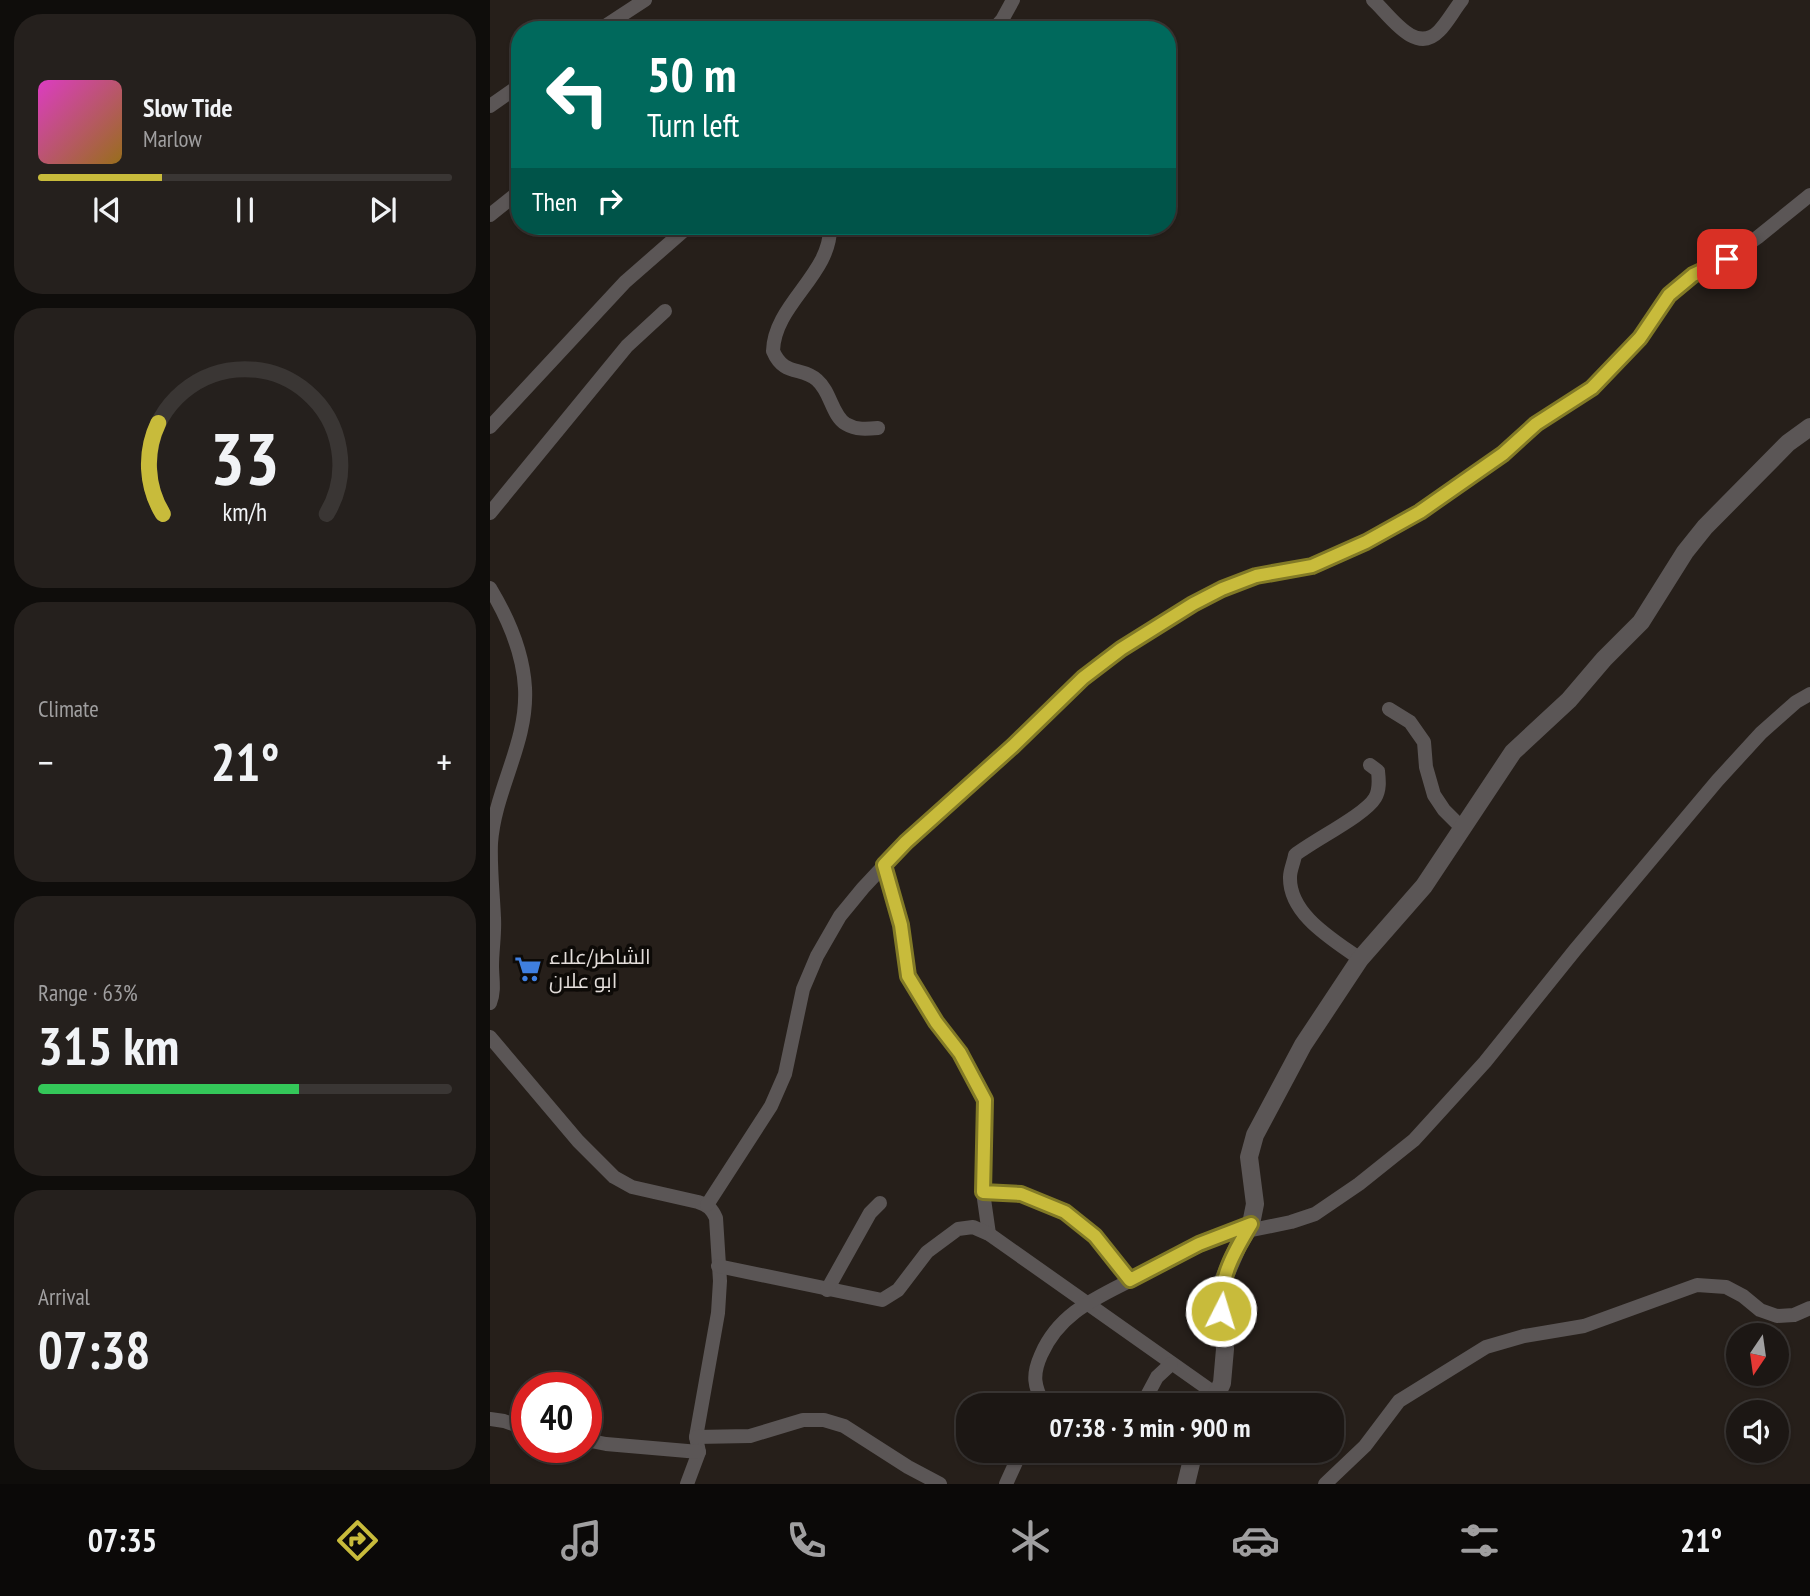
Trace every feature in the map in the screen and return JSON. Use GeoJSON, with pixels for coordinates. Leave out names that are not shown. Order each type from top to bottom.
{"type":"FeatureCollection","features":[{"type":"Feature","properties":{"kind":"street"},"geometry":{"type":"LineString","coordinates":[[613,21],[645,0]]}},
{"type":"Feature","properties":{"kind":"street"},"geometry":{"type":"LineString","coordinates":[[1001,21],[1013,0]]}},
{"type":"Feature","properties":{"kind":"street"},"geometry":{"type":"LineString","coordinates":[[1373,0],[1409,35],[1421,39],[1437,33],[1462,0]]}},
{"type":"Feature","properties":{"kind":"street"},"geometry":{"type":"LineString","coordinates":[[490,106],[511,91]]}},
{"type":"Feature","properties":{"kind":"street"},"geometry":{"type":"LineString","coordinates":[[707,1205],[771,1107],[785,1074],[803,989],[817,956],[840,916],[906,842],[1013,746],[1083,678],[1121,649],[1222,589],[1256,576],[1312,566],[1366,542],[1420,512],[1503,454],[1536,424],[1592,388],[1640,338],[1669,295],[1693,275],[1727,259],[1810,195]]}},
{"type":"Feature","properties":{"kind":"street"},"geometry":{"type":"LineString","coordinates":[[490,215],[511,198]]}},
{"type":"Feature","properties":{"kind":"street"},"geometry":{"type":"LineString","coordinates":[[490,427],[625,282],[679,235]]}},
{"type":"Feature","properties":{"kind":"street"},"geometry":{"type":"LineString","coordinates":[[828,235],[826,248],[812,276],[777,330],[773,351],[778,360],[790,369],[810,375],[818,381],[830,397],[838,418],[844,423],[856,428],[878,428]]}},
{"type":"Feature","properties":{"kind":"street"},"geometry":{"type":"LineString","coordinates":[[490,513],[627,346],[666,311]]}},
{"type":"Feature","properties":{"kind":"street"},"geometry":{"type":"LineString","coordinates":[[1218,1393],[1222,1384],[1225,1349],[1221,1285],[1249,1227],[1255,1204],[1249,1157],[1255,1135],[1303,1045],[1360,959],[1424,886],[1513,752],[1569,700],[1641,622],[1685,552],[1705,527],[1788,443],[1810,427]]}},
{"type":"Feature","properties":{"kind":"street"},"geometry":{"type":"LineString","coordinates":[[490,587],[517,643],[525,695],[519,744],[498,803],[492,830],[490,866],[494,925],[494,993],[490,1003]]}},
{"type":"Feature","properties":{"kind":"street"},"geometry":{"type":"LineString","coordinates":[[1038,1393],[1034,1378],[1048,1338],[1087,1302],[1199,1244],[1249,1227],[1291,1222],[1315,1214],[1359,1184],[1414,1140],[1485,1062],[1583,940],[1717,782],[1761,733],[1796,702],[1810,694]]}},
{"type":"Feature","properties":{"kind":"street"},"geometry":{"type":"LineString","coordinates":[[1389,709],[1410,722],[1424,742],[1426,768],[1434,795],[1462,828]]}},
{"type":"Feature","properties":{"kind":"street"},"geometry":{"type":"LineString","coordinates":[[1360,959],[1315,926],[1297,902],[1290,878],[1295,855],[1332,829],[1360,814],[1376,798],[1380,781],[1378,771],[1370,765]]}},
{"type":"Feature","properties":{"kind":"street"},"geometry":{"type":"LineString","coordinates":[[884,865],[901,925],[908,976],[936,1022],[960,1053],[985,1100],[983,1192],[989,1234]]}},
{"type":"Feature","properties":{"kind":"street"},"geometry":{"type":"LineString","coordinates":[[490,1037],[578,1141],[614,1177],[632,1188],[707,1205],[716,1218],[719,1313],[696,1437],[699,1452],[687,1484]]}},
{"type":"Feature","properties":{"kind":"street"},"geometry":{"type":"LineString","coordinates":[[983,1192],[1021,1194],[1065,1212],[1095,1236],[1130,1280]]}},
{"type":"Feature","properties":{"kind":"street"},"geometry":{"type":"LineString","coordinates":[[827,1290],[870,1213],[880,1203]]}},
{"type":"Feature","properties":{"kind":"street"},"geometry":{"type":"LineString","coordinates":[[718,1266],[873,1300],[886,1299],[898,1290],[927,1252],[958,1230],[973,1227],[989,1234],[1087,1302],[1206,1393]]}},
{"type":"Feature","properties":{"kind":"street"},"geometry":{"type":"LineString","coordinates":[[1325,1484],[1365,1446],[1399,1401],[1486,1347],[1524,1336],[1584,1326],[1697,1285],[1726,1287],[1760,1310],[1777,1316],[1794,1315],[1810,1308]]}},
{"type":"Feature","properties":{"kind":"street"},"geometry":{"type":"LineString","coordinates":[[1148,1393],[1157,1377],[1171,1364]]}},
{"type":"Feature","properties":{"kind":"street"},"geometry":{"type":"LineString","coordinates":[[490,1419],[511,1423]]}},
{"type":"Feature","properties":{"kind":"street"},"geometry":{"type":"LineString","coordinates":[[696,1437],[750,1436],[803,1420],[824,1420],[844,1426],[940,1484]]}},
{"type":"Feature","properties":{"kind":"street"},"geometry":{"type":"LineString","coordinates":[[602,1443],[699,1452]]}},
{"type":"Feature","properties":{"kind":"street"},"geometry":{"type":"LineString","coordinates":[[1006,1484],[1016,1463]]}},
{"type":"Feature","properties":{"kind":"street"},"geometry":{"type":"LineString","coordinates":[[1186,1484],[1191,1463]]}},
{"type":"Feature","properties":{"kind":"place","name":"الشاطر/علاء ابو علان"},"geometry":{"type":"Point","coordinates":[528,969]}},
{"type":"Feature","properties":{"kind":"route"},"geometry":{"type":"LineString","coordinates":[[1221,1311],[1221,1285],[1226,1270],[1251,1224],[1199,1244],[1130,1280],[1095,1236],[1065,1212],[1021,1194],[983,1192],[985,1100],[960,1053],[936,1022],[908,976],[901,925],[884,865],[1083,678],[1121,649],[1222,589],[1256,576],[1312,566],[1366,542],[1420,512],[1503,454],[1536,424],[1592,388],[1640,338],[1669,295],[1693,275],[1727,259]]}}]}
